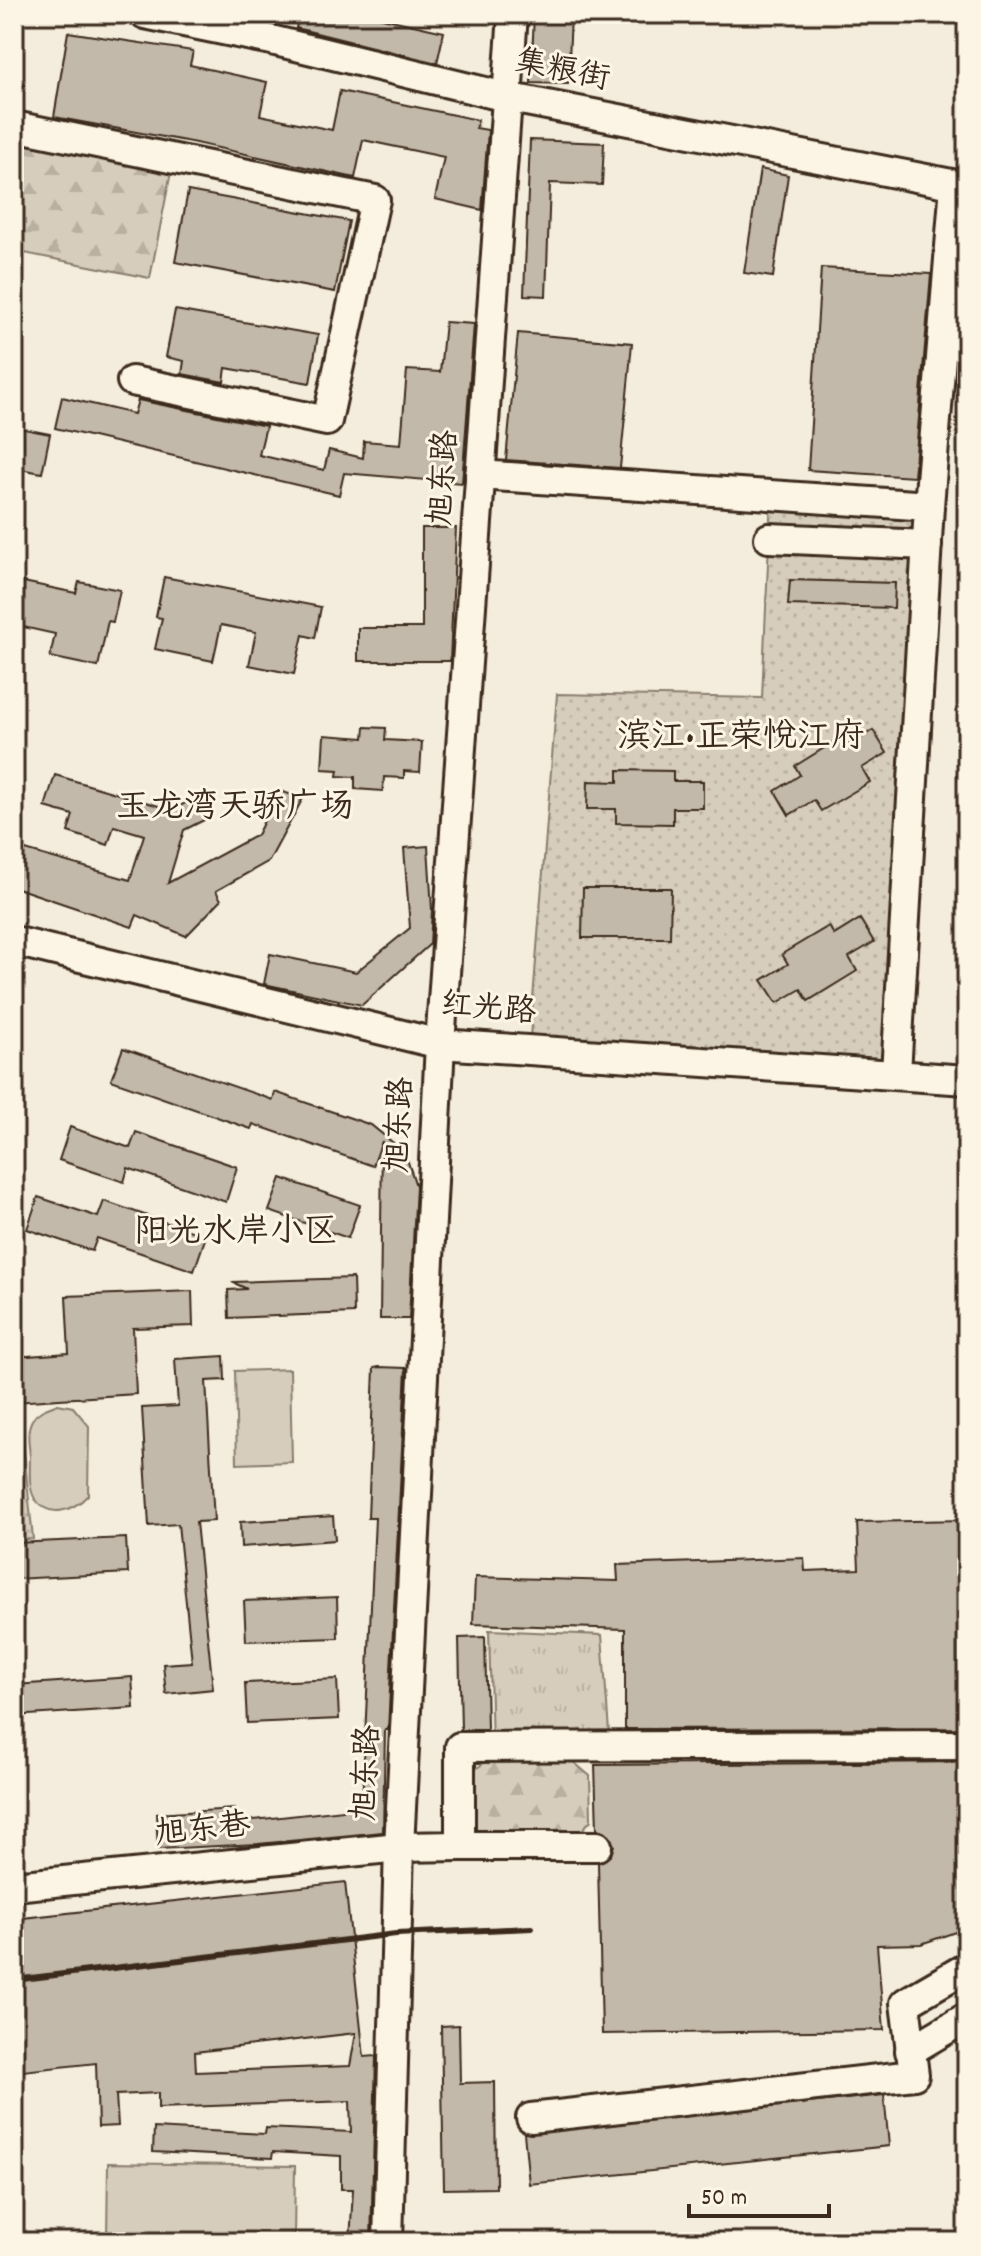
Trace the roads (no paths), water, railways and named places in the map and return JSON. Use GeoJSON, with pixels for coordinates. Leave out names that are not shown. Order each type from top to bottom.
{"type":"FeatureCollection","features":[{"type":"Feature","properties":{"kind":"street","name":"集粮街"},"geometry":{"type":"LineString","coordinates":[[145,14],[267,39],[506,97],[961,186]]}},
{"type":"Feature","properties":{"kind":"street","name":"旭东路"},"geometry":{"type":"LineString","coordinates":[[388,2242],[399,1847],[440,1044],[513,14]]}},
{"type":"Feature","properties":{"kind":"street"},"geometry":{"type":"LineString","coordinates":[[14,126],[375,200],[327,421],[132,381]]}},
{"type":"Feature","properties":{"kind":"street"},"geometry":{"type":"LineString","coordinates":[[896,1073],[929,506],[961,186]]}},
{"type":"Feature","properties":{"kind":"street"},"geometry":{"type":"LineString","coordinates":[[480,475],[929,506]]}},
{"type":"Feature","properties":{"kind":"street"},"geometry":{"type":"LineString","coordinates":[[769,538],[927,545]]}},
{"type":"Feature","properties":{"kind":"street","name":"红光路"},"geometry":{"type":"LineString","coordinates":[[14,941],[440,1044],[967,1080]]}},
{"type":"Feature","properties":{"kind":"street"},"geometry":{"type":"LineString","coordinates":[[460,1846],[460,1747],[967,1745]]}},
{"type":"Feature","properties":{"kind":"street","name":"旭东巷"},"geometry":{"type":"LineString","coordinates":[[14,1886],[399,1847],[597,1846]]}},
{"type":"Feature","properties":{"kind":"street"},"geometry":{"type":"LineString","coordinates":[[531,2118],[914,2075],[905,2003],[967,1967]]}},
{"type":"Feature","properties":{"kind":"street"},"geometry":{"type":"LineString","coordinates":[[910,2051],[967,2017]]}},
{"type":"Feature","properties":{"kind":"railway"},"geometry":{"type":"LineString","coordinates":[[14,1980],[396,1934],[532,1928]]}},
{"type":"Feature","properties":{"kind":"district","name":"滨江•正荣悦江府"},"geometry":{"type":"Point","coordinates":[741,739]}},
{"type":"Feature","properties":{"kind":"district","name":"玉龙湾天骄广场"},"geometry":{"type":"Point","coordinates":[235,809]}},
{"type":"Feature","properties":{"kind":"district","name":"阳光水岸小区"},"geometry":{"type":"Point","coordinates":[236,1234]}}]}
